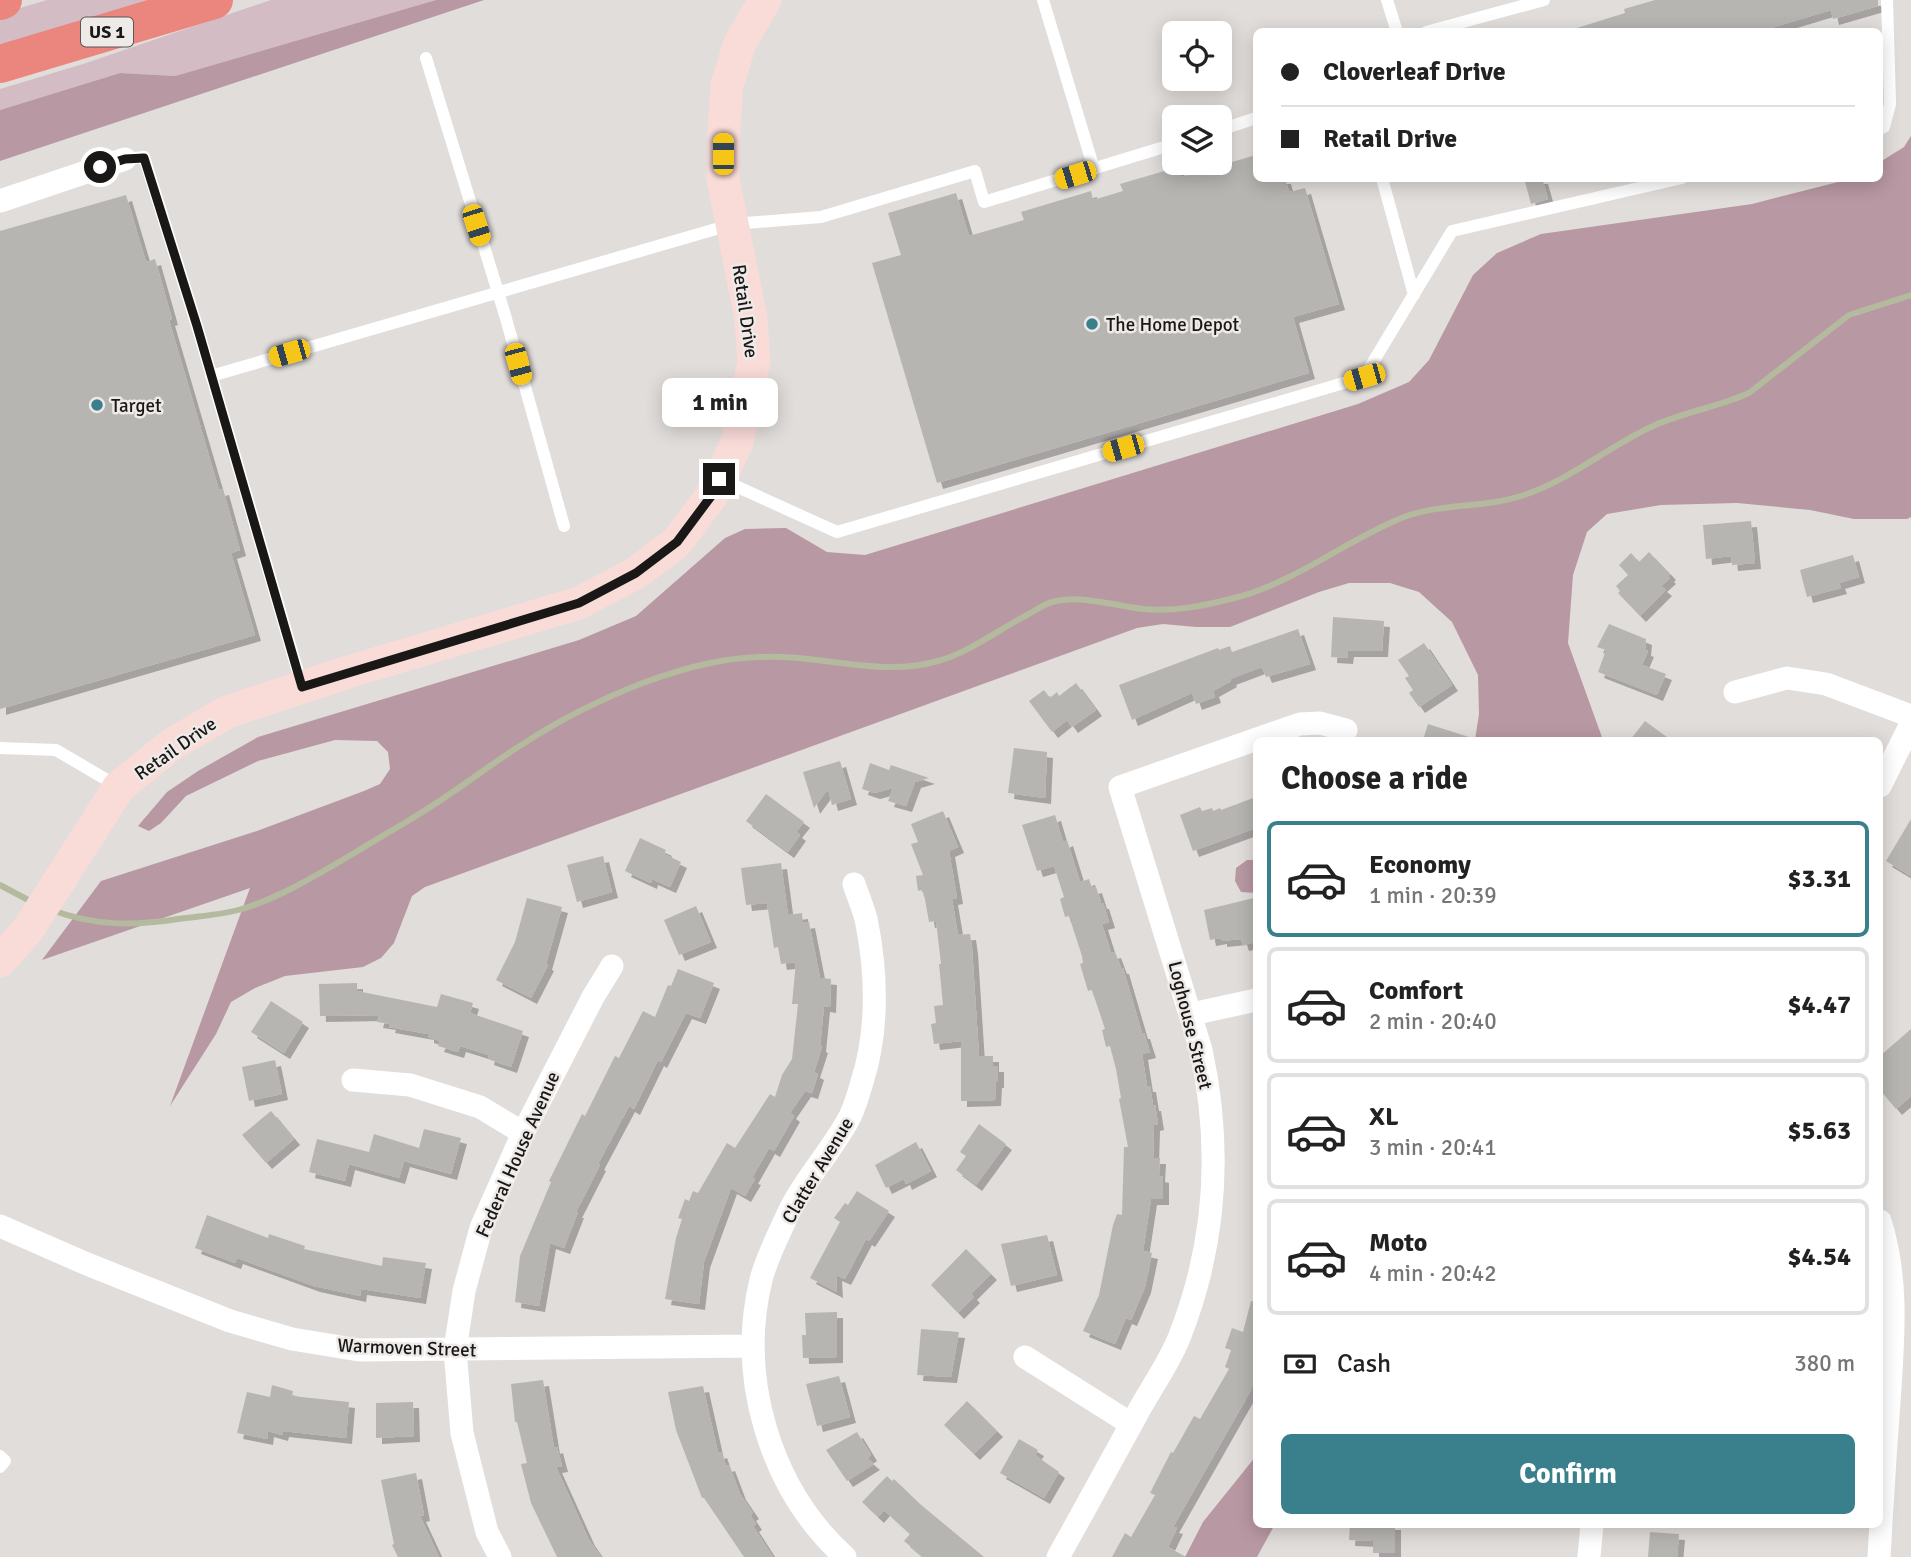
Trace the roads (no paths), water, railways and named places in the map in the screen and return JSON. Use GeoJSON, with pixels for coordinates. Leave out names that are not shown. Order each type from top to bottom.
{"type":"FeatureCollection","features":[{"type":"Feature","properties":{"kind":"highway","name":"US 1"},"geometry":{"type":"LineString","coordinates":[[0,64],[214,0]]}},
{"type":"Feature","properties":{"kind":"street","name":"Retail Drive"},"geometry":{"type":"LineString","coordinates":[[0,961],[29,928],[120,787],[171,745],[227,712],[579,603],[636,573],[677,542],[712,495],[737,442],[754,362],[751,318],[723,179],[727,85],[740,43],[765,0]]}},
{"type":"Feature","properties":{"kind":"street"},"geometry":{"type":"LineString","coordinates":[[0,201],[125,159]]}},
{"type":"Feature","properties":{"kind":"street"},"geometry":{"type":"LineString","coordinates":[[1735,692],[1787,678],[1826,684],[1911,716]]}},
{"type":"Feature","properties":{"kind":"street","name":"Loghouse Street"},"geometry":{"type":"LineString","coordinates":[[1262,737],[1300,724],[1320,723],[1346,730]]}},
{"type":"Feature","properties":{"kind":"street"},"geometry":{"type":"LineString","coordinates":[[1883,780],[1911,724]]}},
{"type":"Feature","properties":{"kind":"street","name":"Loghouse Street"},"geometry":{"type":"LineString","coordinates":[[1058,1557],[1178,1341],[1194,1296],[1210,1222],[1214,1173],[1207,1080],[1192,1014],[1120,786],[1253,740]]}},
{"type":"Feature","properties":{"kind":"street","name":"Clatter Avenue"},"geometry":{"type":"LineString","coordinates":[[845,1557],[801,1504],[772,1446],[757,1393],[752,1346],[761,1279],[788,1213],[849,1119],[863,1079],[871,1034],[875,975],[867,922],[854,884]]}},
{"type":"Feature","properties":{"kind":"street","name":"Federal House Avenue"},"geometry":{"type":"LineString","coordinates":[[500,1557],[487,1532],[465,1443],[455,1350],[464,1291],[481,1228],[523,1133],[593,997],[612,966]]}},
{"type":"Feature","properties":{"kind":"street"},"geometry":{"type":"LineString","coordinates":[[1192,1014],[1253,1001]]}},
{"type":"Feature","properties":{"kind":"street"},"geometry":{"type":"LineString","coordinates":[[353,1080],[410,1085],[480,1107],[523,1133]]}},
{"type":"Feature","properties":{"kind":"street","name":"Warmoven Street"},"geometry":{"type":"LineString","coordinates":[[0,1226],[230,1321],[292,1339],[359,1350],[752,1346]]}},
{"type":"Feature","properties":{"kind":"street"},"geometry":{"type":"LineString","coordinates":[[1883,1231],[1894,1286],[1894,1325],[1883,1495]]}},
{"type":"Feature","properties":{"kind":"street"},"geometry":{"type":"LineString","coordinates":[[1025,1357],[1131,1424]]}},
{"type":"Feature","properties":{"kind":"street"},"geometry":{"type":"LineString","coordinates":[[1590,1557],[1592,1528]]}},
{"type":"Feature","properties":{"kind":"street"},"geometry":{"type":"LineString","coordinates":[[1879,1557],[1881,1528]]}},
{"type":"Feature","properties":{"kind":"lane"},"geometry":{"type":"LineString","coordinates":[[1043,0],[1094,169]]}},
{"type":"Feature","properties":{"kind":"lane"},"geometry":{"type":"LineString","coordinates":[[1387,0],[1396,28]]}},
{"type":"Feature","properties":{"kind":"lane"},"geometry":{"type":"LineString","coordinates":[[1441,28],[1544,0]]}},
{"type":"Feature","properties":{"kind":"lane"},"geometry":{"type":"LineString","coordinates":[[1883,128],[1890,104],[1887,0]]}},
{"type":"Feature","properties":{"kind":"lane"},"geometry":{"type":"LineString","coordinates":[[426,58],[498,293],[564,526]]}},
{"type":"Feature","properties":{"kind":"lane"},"geometry":{"type":"LineString","coordinates":[[1232,126],[1253,119]]}},
{"type":"Feature","properties":{"kind":"lane"},"geometry":{"type":"LineString","coordinates":[[211,376],[733,224],[821,218],[975,171],[984,202],[1162,148]]}},
{"type":"Feature","properties":{"kind":"lane"},"geometry":{"type":"LineString","coordinates":[[125,159],[144,158],[302,687]]}},
{"type":"Feature","properties":{"kind":"lane"},"geometry":{"type":"LineString","coordinates":[[1383,182],[1413,295]]}},
{"type":"Feature","properties":{"kind":"lane"},"geometry":{"type":"LineString","coordinates":[[719,479],[837,532],[1364,377],[1452,231],[1665,182]]}},
{"type":"Feature","properties":{"kind":"lane"},"geometry":{"type":"LineString","coordinates":[[0,748],[56,750],[120,787]]}},
{"type":"Feature","properties":{"kind":"lane"},"geometry":{"type":"LineString","coordinates":[[0,1456],[5,1461],[0,1467]]}},
{"type":"Feature","properties":{"kind":"waterway"},"geometry":{"type":"LineString","coordinates":[[52,910],[99,922],[130,923],[218,914],[257,904],[300,884],[401,825],[513,750],[567,718],[640,684],[693,667],[764,657],[802,658],[880,667],[919,665],[961,652],[1052,602],[1074,599],[1166,610],[1211,604],[1256,591],[1298,573],[1399,519],[1430,510],[1509,499],[1541,489],[1653,426],[1749,393],[1849,315],[1911,295]]}},
{"type":"Feature","properties":{"kind":"waterway"},"geometry":{"type":"LineString","coordinates":[[0,885],[32,902]]}},
{"type":"Feature","properties":{"kind":"place","name":"The Home Depot"},"geometry":{"type":"Point","coordinates":[1092,324]}},
{"type":"Feature","properties":{"kind":"place","name":"Target"},"geometry":{"type":"Point","coordinates":[97,405]}}]}
